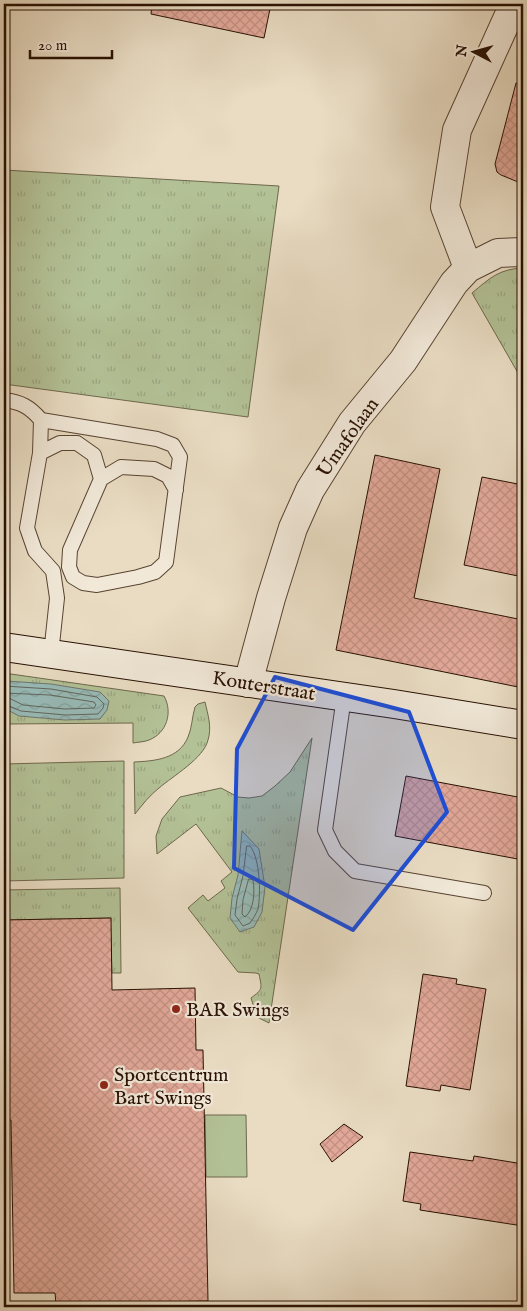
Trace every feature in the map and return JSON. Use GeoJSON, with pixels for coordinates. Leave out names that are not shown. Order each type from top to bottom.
{"type":"FeatureCollection","features":[{"type":"Feature","properties":{"kind":"street"},"geometry":{"type":"LineString","coordinates":[[468,268],[445,207],[457,130],[514,4]]}},
{"type":"Feature","properties":{"kind":"street","name":"Umafolaan"},"geometry":{"type":"LineString","coordinates":[[248,683],[271,598],[293,528],[310,490],[352,423],[403,361],[454,283],[468,268],[498,253],[523,252]]}},
{"type":"Feature","properties":{"kind":"street","name":"Kouterstraat"},"geometry":{"type":"LineString","coordinates":[[4,647],[523,725]]}},
{"type":"Feature","properties":{"kind":"lane"},"geometry":{"type":"LineString","coordinates":[[4,400],[19,402],[33,410],[41,420],[40,453],[26,528],[35,551],[53,571],[57,598],[51,654]]}},
{"type":"Feature","properties":{"kind":"lane"},"geometry":{"type":"LineString","coordinates":[[41,420],[157,439],[173,445],[180,457],[176,490],[166,562],[155,572],[138,577],[97,584],[83,583],[73,577],[69,567],[70,550],[101,479],[121,467],[154,469],[168,476],[176,490]]}},
{"type":"Feature","properties":{"kind":"lane"},"geometry":{"type":"LineString","coordinates":[[40,453],[60,443],[77,443],[94,454],[101,479]]}},
{"type":"Feature","properties":{"kind":"lane"},"geometry":{"type":"LineString","coordinates":[[344,697],[325,830],[335,851],[355,871],[484,893]]}},
{"type":"Feature","properties":{"kind":"highlighted area"},"geometry":{"type":"Polygon","coordinates":[[[275,677],[409,712],[447,812],[353,930],[234,868],[237,749],[275,677]]]}},
{"type":"Feature","properties":{"kind":"green space"},"geometry":{"type":"Polygon","coordinates":[[[4,170],[279,186],[248,417],[4,384],[4,170]]]}},
{"type":"Feature","properties":{"kind":"green space"},"geometry":{"type":"Polygon","coordinates":[[[523,268],[523,378],[518,373],[472,293],[501,272],[523,268]]]}},
{"type":"Feature","properties":{"kind":"green space"},"geometry":{"type":"Polygon","coordinates":[[[4,673],[164,696],[168,709],[167,721],[155,737],[147,741],[133,743],[133,723],[7,724],[7,744],[4,743],[4,673]]]}},
{"type":"Feature","properties":{"kind":"green space"},"geometry":{"type":"Polygon","coordinates":[[[205,702],[210,730],[205,747],[194,760],[152,794],[135,814],[134,762],[166,757],[179,750],[189,734],[195,707],[205,702]]]}},
{"type":"Feature","properties":{"kind":"green space"},"geometry":{"type":"Polygon","coordinates":[[[312,738],[269,1023],[257,1017],[251,998],[261,988],[259,974],[238,972],[188,908],[203,895],[208,901],[225,888],[221,881],[232,872],[196,824],[157,854],[156,836],[162,819],[180,797],[221,788],[238,797],[262,796],[290,772],[312,738]]]}},
{"type":"Feature","properties":{"kind":"green space"},"geometry":{"type":"Polygon","coordinates":[[[124,761],[124,878],[4,881],[4,764],[124,761]]]}},
{"type":"Feature","properties":{"kind":"green space"},"geometry":{"type":"Polygon","coordinates":[[[120,888],[121,973],[112,973],[110,918],[4,920],[4,890],[120,888]]]}},
{"type":"Feature","properties":{"kind":"green space"},"geometry":{"type":"Polygon","coordinates":[[[205,1115],[246,1115],[247,1177],[206,1177],[205,1115]]]}},
{"type":"Feature","properties":{"kind":"water"},"geometry":{"type":"Polygon","coordinates":[[[6,681],[51,684],[100,692],[109,701],[107,710],[100,719],[65,720],[19,716],[4,708],[4,683],[6,681]]]}},
{"type":"Feature","properties":{"kind":"water"},"geometry":{"type":"Polygon","coordinates":[[[242,831],[259,849],[265,887],[262,912],[254,927],[240,932],[230,918],[232,898],[238,875],[242,831]]]}},
{"type":"Feature","properties":{"kind":"building"},"geometry":{"type":"Polygon","coordinates":[[[152,4],[271,4],[264,38],[151,14],[152,4]]]}},
{"type":"Feature","properties":{"kind":"building"},"geometry":{"type":"Polygon","coordinates":[[[516,83],[523,84],[523,184],[501,175],[497,172],[495,164],[516,83]]]}},
{"type":"Feature","properties":{"kind":"building"},"geometry":{"type":"Polygon","coordinates":[[[375,455],[440,469],[414,598],[523,620],[523,688],[336,650],[375,455]]]}},
{"type":"Feature","properties":{"kind":"building"},"geometry":{"type":"Polygon","coordinates":[[[482,477],[523,485],[523,577],[464,565],[482,477]]]}},
{"type":"Feature","properties":{"kind":"building"},"geometry":{"type":"Polygon","coordinates":[[[406,776],[523,798],[523,860],[395,836],[406,776]]]}},
{"type":"Feature","properties":{"kind":"building","name":"Sportcentrum Bart Swings"},"geometry":{"type":"Polygon","coordinates":[[[111,918],[112,990],[195,988],[196,1050],[203,1050],[208,1301],[56,1304],[55,1293],[14,1293],[11,1120],[5,1120],[4,920],[111,918]]]}},
{"type":"Feature","properties":{"kind":"building"},"geometry":{"type":"Polygon","coordinates":[[[423,974],[457,979],[456,984],[486,989],[470,1090],[441,1085],[440,1091],[406,1086],[423,974]]]}},
{"type":"Feature","properties":{"kind":"building"},"geometry":{"type":"Polygon","coordinates":[[[344,1124],[363,1137],[332,1162],[320,1144],[344,1124]]]}},
{"type":"Feature","properties":{"kind":"building"},"geometry":{"type":"Polygon","coordinates":[[[410,1152],[473,1161],[474,1156],[523,1164],[523,1226],[420,1210],[421,1204],[403,1201],[410,1152]]]}},
{"type":"Feature","properties":{"kind":"place","name":"BAR Swings"},"geometry":{"type":"Point","coordinates":[176,1009]}},
{"type":"Feature","properties":{"kind":"place","name":"Sportcentrum Bart Swings"},"geometry":{"type":"Point","coordinates":[104,1085]}}]}
